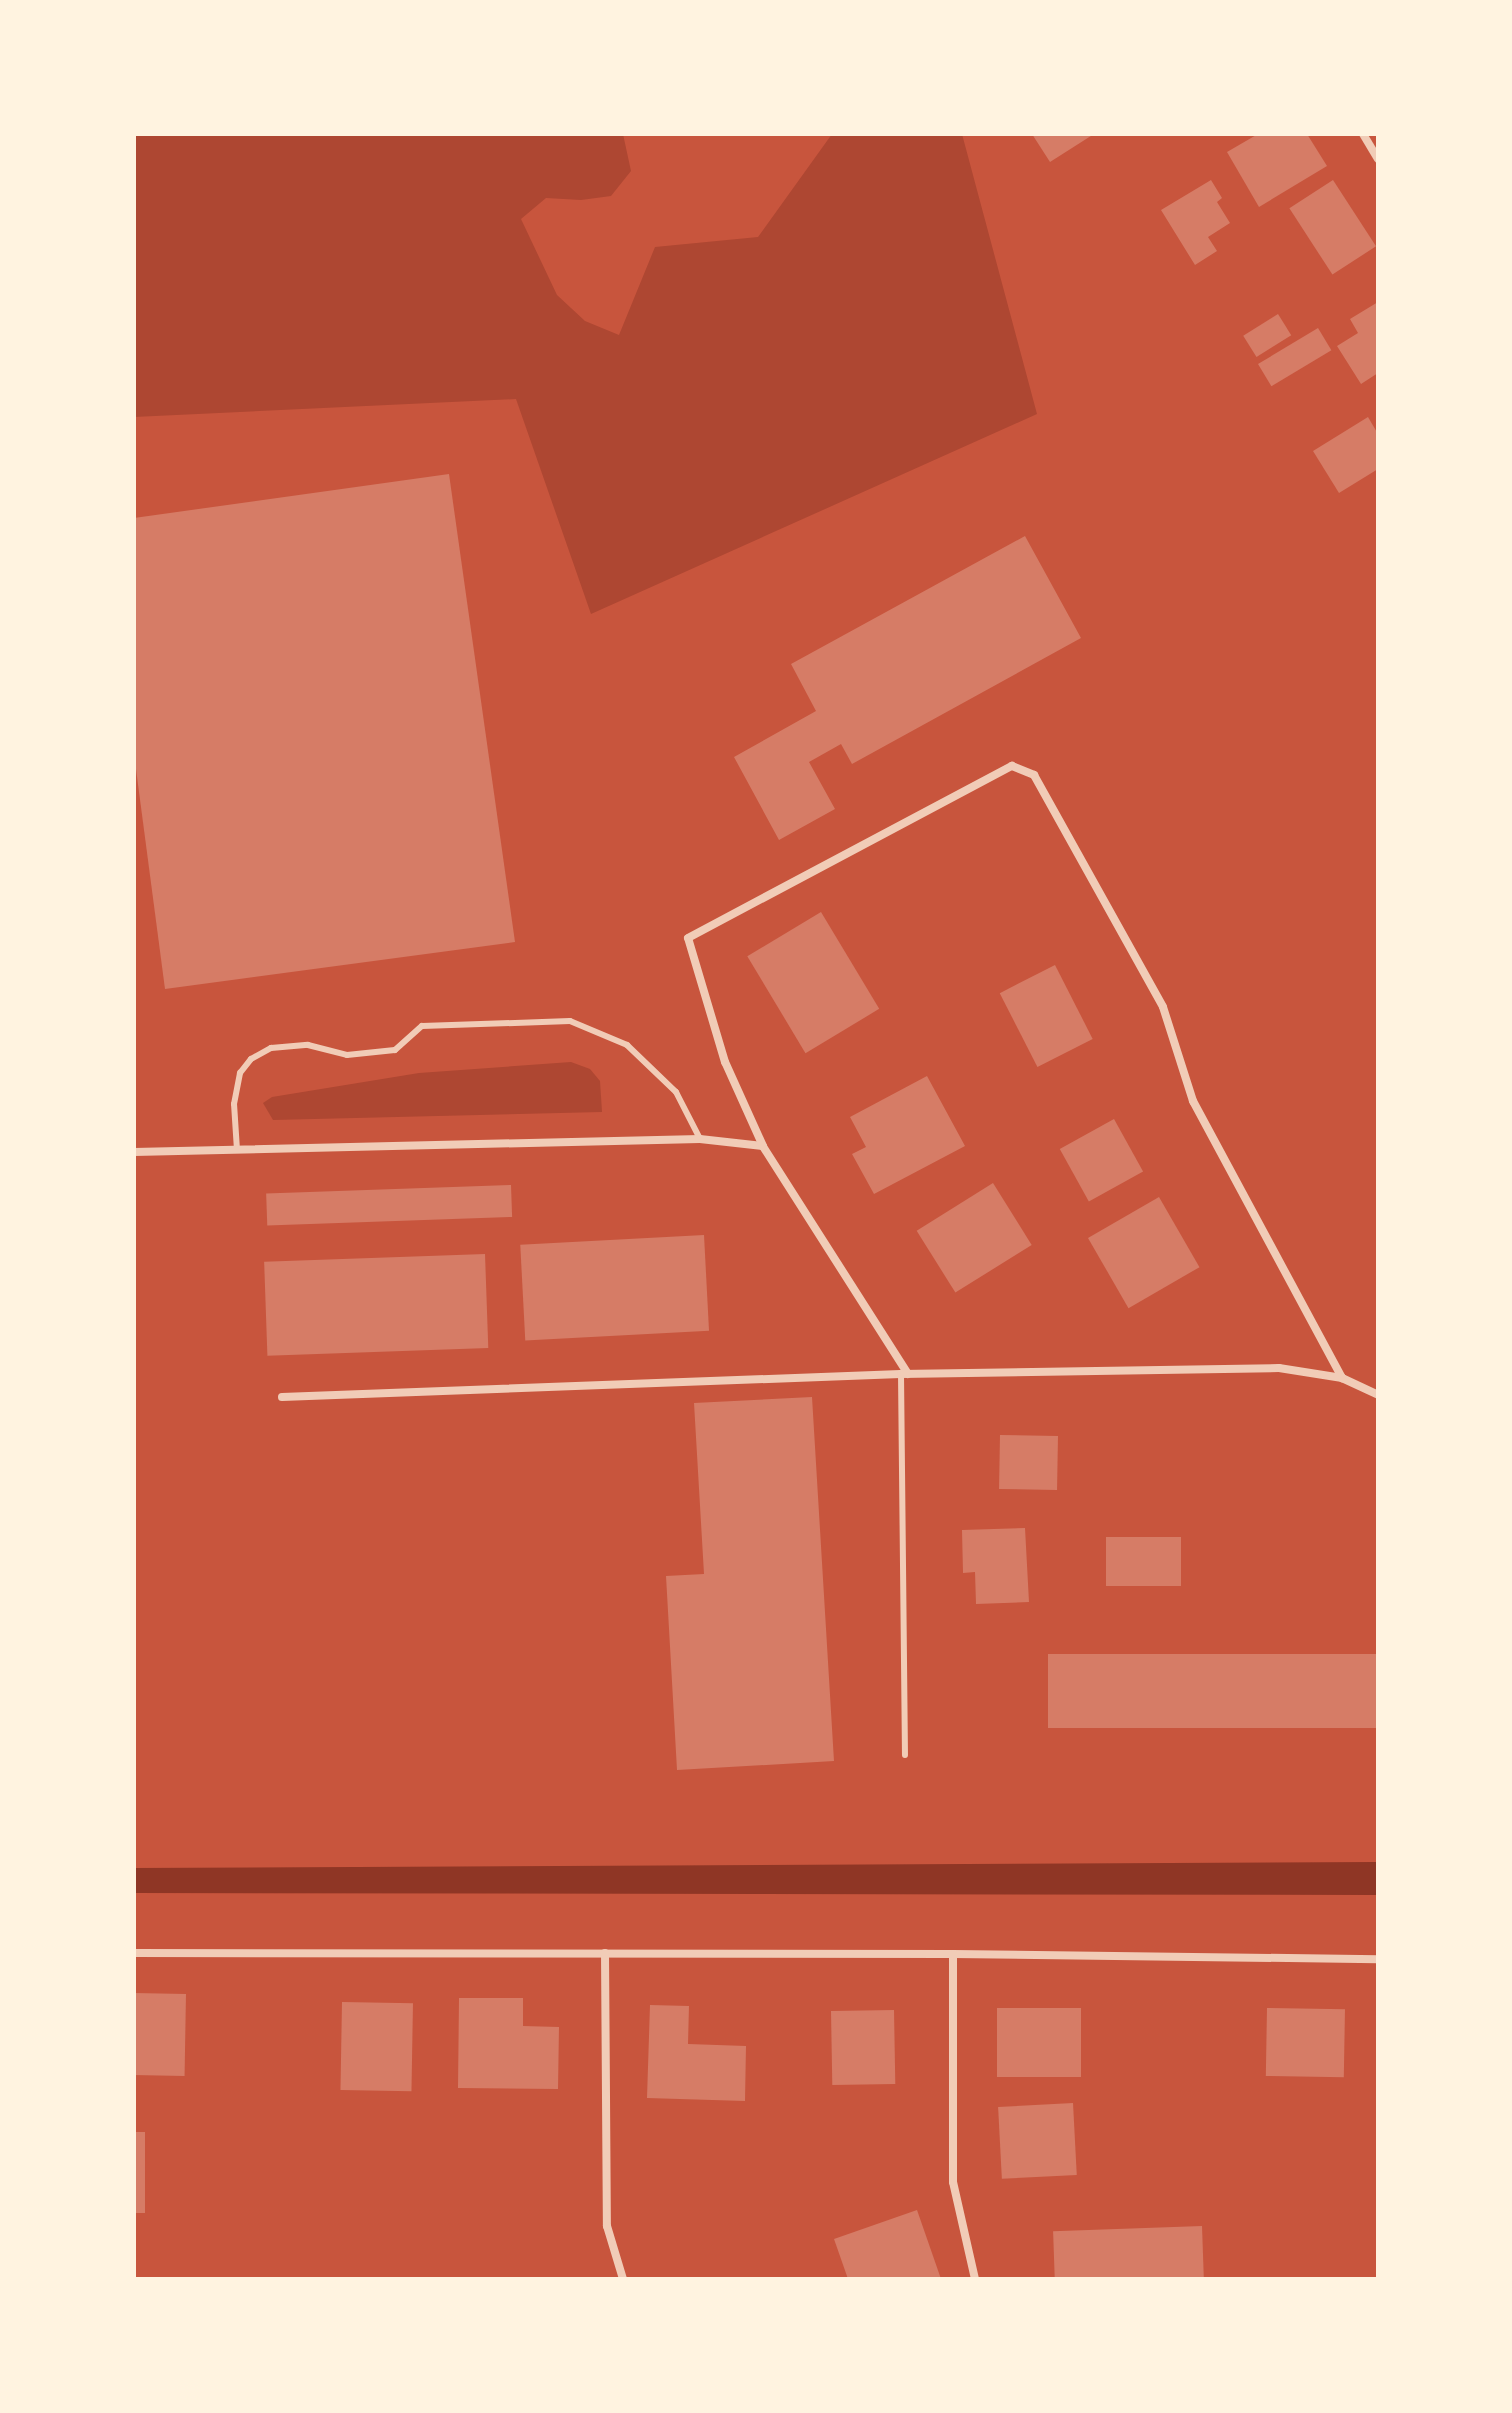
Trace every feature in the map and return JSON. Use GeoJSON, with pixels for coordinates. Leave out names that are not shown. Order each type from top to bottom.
{"type":"FeatureCollection","features":[{"type":"Feature","properties":{"kind":"street"},"geometry":{"type":"LineString","coordinates":[[1363,134],[1378,159]]}},
{"type":"Feature","properties":{"kind":"street"},"geometry":{"type":"LineString","coordinates":[[904,1374],[763,1146],[725,1062],[688,938],[1012,766],[1034,775],[1163,1007],[1193,1101],[1342,1378]]}},
{"type":"Feature","properties":{"kind":"street"},"geometry":{"type":"LineString","coordinates":[[134,1152],[700,1139],[763,1146]]}},
{"type":"Feature","properties":{"kind":"street"},"geometry":{"type":"LineString","coordinates":[[282,1397],[904,1374],[1279,1368],[1342,1378],[1378,1395]]}},
{"type":"Feature","properties":{"kind":"street"},"geometry":{"type":"LineString","coordinates":[[134,1953],[953,1954],[1378,1959]]}},
{"type":"Feature","properties":{"kind":"street"},"geometry":{"type":"LineString","coordinates":[[605,1953],[607,2226],[623,2279]]}},
{"type":"Feature","properties":{"kind":"street"},"geometry":{"type":"LineString","coordinates":[[953,1954],[953,2182],[975,2279]]}},
{"type":"Feature","properties":{"kind":"lane"},"geometry":{"type":"LineString","coordinates":[[237,1150],[234,1104],[240,1073],[251,1059],[271,1048],[308,1045],[347,1055],[395,1050],[422,1026],[570,1021],[627,1045],[676,1092],[700,1139]]}},
{"type":"Feature","properties":{"kind":"lane"},"geometry":{"type":"LineString","coordinates":[[904,1374],[905,1755]]}},
{"type":"Feature","properties":{"kind":"shaded area"},"geometry":{"type":"Polygon","coordinates":[[[134,134],[623,134],[631,171],[611,196],[581,200],[546,198],[521,219],[557,295],[585,321],[619,335],[655,247],[758,237],[832,134],[962,134],[1037,414],[591,614],[516,399],[134,417],[134,134]]]}},
{"type":"Feature","properties":{"kind":"shaded area"},"geometry":{"type":"Polygon","coordinates":[[[571,1062],[590,1069],[600,1081],[602,1112],[273,1120],[263,1103],[272,1097],[419,1073],[571,1062]]]}},
{"type":"Feature","properties":{"kind":"shaded area"},"geometry":{"type":"Polygon","coordinates":[[[1378,1862],[1378,1895],[134,1893],[134,1868],[1378,1862]]]}},
{"type":"Feature","properties":{"kind":"building"},"geometry":{"type":"Polygon","coordinates":[[[1032,134],[1094,134],[1050,162],[1032,134]]]}},
{"type":"Feature","properties":{"kind":"building"},"geometry":{"type":"Polygon","coordinates":[[[1258,134],[1307,134],[1327,166],[1259,207],[1227,152],[1258,134]]]}},
{"type":"Feature","properties":{"kind":"building"},"geometry":{"type":"Polygon","coordinates":[[[1211,180],[1222,198],[1217,202],[1230,223],[1208,237],[1217,251],[1195,265],[1161,210],[1211,180]]]}},
{"type":"Feature","properties":{"kind":"building"},"geometry":{"type":"Polygon","coordinates":[[[1333,180],[1376,246],[1332,275],[1289,208],[1333,180]]]}},
{"type":"Feature","properties":{"kind":"building"},"geometry":{"type":"Polygon","coordinates":[[[1378,302],[1378,373],[1361,384],[1337,346],[1358,333],[1350,319],[1378,302]]]}},
{"type":"Feature","properties":{"kind":"building"},"geometry":{"type":"Polygon","coordinates":[[[1278,314],[1291,335],[1256,357],[1243,336],[1278,314]]]}},
{"type":"Feature","properties":{"kind":"building"},"geometry":{"type":"Polygon","coordinates":[[[1318,328],[1331,350],[1271,386],[1258,364],[1318,328]]]}},
{"type":"Feature","properties":{"kind":"building"},"geometry":{"type":"Polygon","coordinates":[[[1368,417],[1378,434],[1378,469],[1339,493],[1313,451],[1368,417]]]}},
{"type":"Feature","properties":{"kind":"building"},"geometry":{"type":"Polygon","coordinates":[[[449,474],[515,942],[165,989],[134,754],[134,518],[449,474]]]}},
{"type":"Feature","properties":{"kind":"building"},"geometry":{"type":"Polygon","coordinates":[[[1025,536],[1081,638],[852,764],[841,744],[809,762],[835,809],[779,840],[734,757],[816,711],[791,664],[1025,536]]]}},
{"type":"Feature","properties":{"kind":"building"},"geometry":{"type":"Polygon","coordinates":[[[821,912],[879,1009],[805,1053],[747,956],[821,912]]]}},
{"type":"Feature","properties":{"kind":"building"},"geometry":{"type":"Polygon","coordinates":[[[1055,965],[1093,1039],[1037,1067],[1000,993],[1055,965]]]}},
{"type":"Feature","properties":{"kind":"building"},"geometry":{"type":"Polygon","coordinates":[[[927,1076],[965,1146],[874,1194],[852,1154],[866,1147],[850,1117],[927,1076]]]}},
{"type":"Feature","properties":{"kind":"building"},"geometry":{"type":"Polygon","coordinates":[[[1114,1119],[1143,1171],[1089,1202],[1060,1149],[1114,1119]]]}},
{"type":"Feature","properties":{"kind":"building"},"geometry":{"type":"Polygon","coordinates":[[[993,1183],[1032,1245],[955,1293],[917,1231],[993,1183]]]}},
{"type":"Feature","properties":{"kind":"building"},"geometry":{"type":"Polygon","coordinates":[[[511,1185],[512,1217],[267,1226],[266,1194],[511,1185]]]}},
{"type":"Feature","properties":{"kind":"building"},"geometry":{"type":"Polygon","coordinates":[[[1159,1197],[1200,1267],[1128,1308],[1088,1238],[1159,1197]]]}},
{"type":"Feature","properties":{"kind":"building"},"geometry":{"type":"Polygon","coordinates":[[[704,1235],[709,1331],[525,1340],[520,1245],[704,1235]]]}},
{"type":"Feature","properties":{"kind":"building"},"geometry":{"type":"Polygon","coordinates":[[[485,1254],[488,1348],[267,1356],[264,1262],[485,1254]]]}},
{"type":"Feature","properties":{"kind":"building"},"geometry":{"type":"Polygon","coordinates":[[[812,1397],[834,1761],[677,1770],[666,1576],[704,1574],[694,1403],[812,1397]]]}},
{"type":"Feature","properties":{"kind":"building"},"geometry":{"type":"Polygon","coordinates":[[[1000,1435],[1058,1436],[1057,1490],[999,1489],[1000,1435]]]}},
{"type":"Feature","properties":{"kind":"building"},"geometry":{"type":"Polygon","coordinates":[[[1025,1528],[1029,1602],[976,1604],[975,1572],[963,1573],[962,1530],[1025,1528]]]}},
{"type":"Feature","properties":{"kind":"building"},"geometry":{"type":"Polygon","coordinates":[[[1106,1537],[1181,1537],[1181,1586],[1106,1586],[1106,1537]]]}},
{"type":"Feature","properties":{"kind":"building"},"geometry":{"type":"Polygon","coordinates":[[[1048,1654],[1378,1654],[1378,1728],[1048,1728],[1048,1654]]]}},
{"type":"Feature","properties":{"kind":"building"},"geometry":{"type":"Polygon","coordinates":[[[134,1993],[186,1994],[185,2076],[134,2075],[134,1993]]]}},
{"type":"Feature","properties":{"kind":"building"},"geometry":{"type":"Polygon","coordinates":[[[459,1998],[523,1998],[523,2026],[559,2027],[558,2089],[458,2088],[459,1998]]]}},
{"type":"Feature","properties":{"kind":"building"},"geometry":{"type":"Polygon","coordinates":[[[342,2002],[413,2003],[411,2091],[340,2090],[342,2002]]]}},
{"type":"Feature","properties":{"kind":"building"},"geometry":{"type":"Polygon","coordinates":[[[650,2005],[689,2006],[688,2044],[746,2046],[745,2101],[647,2098],[650,2005]]]}},
{"type":"Feature","properties":{"kind":"building"},"geometry":{"type":"Polygon","coordinates":[[[997,2008],[1081,2008],[1081,2077],[997,2077],[997,2008]]]}},
{"type":"Feature","properties":{"kind":"building"},"geometry":{"type":"Polygon","coordinates":[[[1267,2008],[1345,2009],[1344,2077],[1266,2076],[1267,2008]]]}},
{"type":"Feature","properties":{"kind":"building"},"geometry":{"type":"Polygon","coordinates":[[[894,2010],[895,2084],[832,2085],[831,2011],[894,2010]]]}},
{"type":"Feature","properties":{"kind":"building"},"geometry":{"type":"Polygon","coordinates":[[[1073,2103],[1077,2175],[1002,2179],[998,2107],[1073,2103]]]}},
{"type":"Feature","properties":{"kind":"building"},"geometry":{"type":"Polygon","coordinates":[[[134,2132],[145,2132],[145,2213],[134,2213],[134,2132]]]}},
{"type":"Feature","properties":{"kind":"building"},"geometry":{"type":"Polygon","coordinates":[[[917,2210],[941,2279],[848,2279],[834,2239],[917,2210]]]}},
{"type":"Feature","properties":{"kind":"building"},"geometry":{"type":"Polygon","coordinates":[[[1202,2226],[1204,2279],[1055,2279],[1053,2231],[1202,2226]]]}}]}
